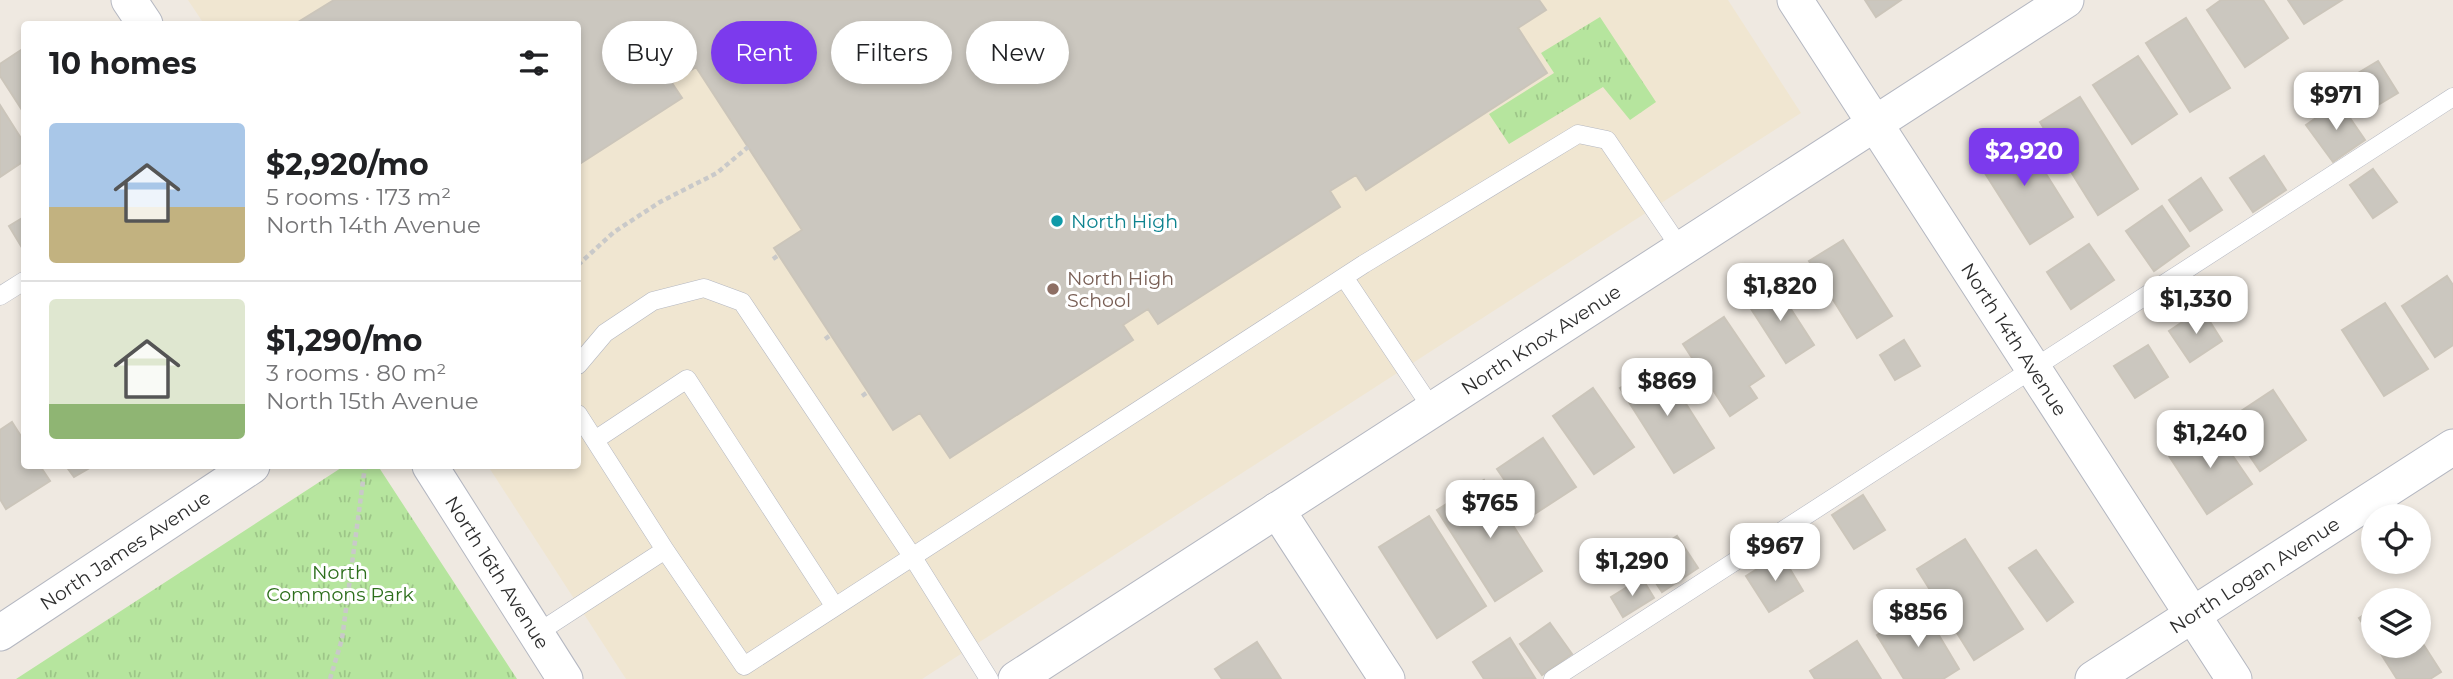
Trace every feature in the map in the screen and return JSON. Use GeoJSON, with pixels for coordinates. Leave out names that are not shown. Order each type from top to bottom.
{"type":"FeatureCollection","features":[{"type":"Feature","properties":{"kind":"street"},"geometry":{"type":"LineString","coordinates":[[129,0],[143,21]]}},
{"type":"Feature","properties":{"kind":"street","name":"North 14th Avenue"},"geometry":{"type":"LineString","coordinates":[[1795,0],[2234,679]]}},
{"type":"Feature","properties":{"kind":"street","name":"North Knox Avenue"},"geometry":{"type":"LineString","coordinates":[[1016,679],[2066,0]]}},
{"type":"Feature","properties":{"kind":"street","name":"North Logan Avenue"},"geometry":{"type":"LineString","coordinates":[[2093,679],[2453,447]]}},
{"type":"Feature","properties":{"kind":"street","name":"North James Avenue"},"geometry":{"type":"LineString","coordinates":[[0,633],[247,469]]}},
{"type":"Feature","properties":{"kind":"street","name":"North 16th Avenue"},"geometry":{"type":"LineString","coordinates":[[432,469],[565,679]]}},
{"type":"Feature","properties":{"kind":"street"},"geometry":{"type":"LineString","coordinates":[[1278,510],[1387,679]]}},
{"type":"Feature","properties":{"kind":"lane"},"geometry":{"type":"LineString","coordinates":[[1553,679],[2453,97]]}},
{"type":"Feature","properties":{"kind":"lane"},"geometry":{"type":"LineString","coordinates":[[581,419],[665,550],[744,666],[1344,277],[1578,134],[1607,140],[1681,249]]}},
{"type":"Feature","properties":{"kind":"lane"},"geometry":{"type":"LineString","coordinates":[[1344,277],[1433,410]]}},
{"type":"Feature","properties":{"kind":"lane"},"geometry":{"type":"LineString","coordinates":[[0,296],[21,283]]}},
{"type":"Feature","properties":{"kind":"lane"},"geometry":{"type":"LineString","coordinates":[[581,361],[605,333],[653,300],[704,288],[742,302],[912,556],[989,679]]}},
{"type":"Feature","properties":{"kind":"lane"},"geometry":{"type":"LineString","coordinates":[[595,440],[687,379],[835,607]]}},
{"type":"Feature","properties":{"kind":"lane"},"geometry":{"type":"LineString","coordinates":[[536,634],[665,550]]}},
{"type":"Feature","properties":{"kind":"path"},"geometry":{"type":"LineString","coordinates":[[581,262],[614,232],[660,202],[717,173],[748,147]]}},
{"type":"Feature","properties":{"kind":"path"},"geometry":{"type":"LineString","coordinates":[[773,259],[779,255]]}},
{"type":"Feature","properties":{"kind":"path"},"geometry":{"type":"LineString","coordinates":[[825,339],[831,335]]}},
{"type":"Feature","properties":{"kind":"path"},"geometry":{"type":"LineString","coordinates":[[862,396],[868,392]]}},
{"type":"Feature","properties":{"kind":"path"},"geometry":{"type":"LineString","coordinates":[[330,679],[342,639],[365,469]]}},
{"type":"Feature","properties":{"kind":"shaded area","name":"North High School"},"geometry":{"type":"Polygon","coordinates":[[[188,0],[1728,0],[1801,113],[922,679],[626,679],[490,469],[581,469],[581,21],[202,21],[188,0]]]}},
{"type":"Feature","properties":{"kind":"green space"},"geometry":{"type":"Polygon","coordinates":[[[1600,17],[1656,102],[1630,120],[1603,87],[1509,144],[1489,114],[1554,73],[1541,53],[1600,17]]]}},
{"type":"Feature","properties":{"kind":"green space","name":"North Commons Park"},"geometry":{"type":"Polygon","coordinates":[[[339,469],[380,469],[517,679],[16,679],[339,469]]]}},
{"type":"Feature","properties":{"kind":"building","name":"North High"},"geometry":{"type":"Polygon","coordinates":[[[334,0],[1539,0],[1546,10],[1518,28],[1547,73],[1366,190],[1356,175],[1330,191],[1340,207],[1158,324],[1148,309],[1123,325],[1133,340],[950,458],[920,413],[893,430],[774,248],[802,230],[697,69],[697,21],[602,21],[602,84],[673,84],[682,98],[581,163],[581,21],[300,21],[334,0]]]}},
{"type":"Feature","properties":{"kind":"building"},"geometry":{"type":"Polygon","coordinates":[[[1865,0],[1901,0],[1876,17],[1865,0]]]}},
{"type":"Feature","properties":{"kind":"building"},"geometry":{"type":"Polygon","coordinates":[[[2221,0],[2263,0],[2288,38],[2245,67],[2207,10],[2221,0]]]}},
{"type":"Feature","properties":{"kind":"building"},"geometry":{"type":"Polygon","coordinates":[[[2288,0],[2342,0],[2304,24],[2288,0]]]}},
{"type":"Feature","properties":{"kind":"building"},"geometry":{"type":"Polygon","coordinates":[[[2186,18],[2230,88],[2190,112],[2146,43],[2186,18]]]}},
{"type":"Feature","properties":{"kind":"building"},"geometry":{"type":"Polygon","coordinates":[[[21,50],[21,108],[0,76],[0,64],[21,50]]]}},
{"type":"Feature","properties":{"kind":"building"},"geometry":{"type":"Polygon","coordinates":[[[2138,56],[2177,114],[2132,144],[2093,85],[2138,56]]]}},
{"type":"Feature","properties":{"kind":"building"},"geometry":{"type":"Polygon","coordinates":[[[2378,61],[2398,93],[2363,114],[2343,82],[2378,61]]]}},
{"type":"Feature","properties":{"kind":"building"},"geometry":{"type":"Polygon","coordinates":[[[2080,97],[2138,189],[2098,215],[2040,122],[2080,97]]]}},
{"type":"Feature","properties":{"kind":"building"},"geometry":{"type":"Polygon","coordinates":[[[2339,102],[2365,140],[2333,162],[2306,125],[2339,102]]]}},
{"type":"Feature","properties":{"kind":"building"},"geometry":{"type":"Polygon","coordinates":[[[0,105],[21,138],[21,163],[0,177],[0,105]]]}},
{"type":"Feature","properties":{"kind":"building"},"geometry":{"type":"Polygon","coordinates":[[[2019,131],[2073,217],[2030,244],[1976,159],[2019,131]]]}},
{"type":"Feature","properties":{"kind":"building"},"geometry":{"type":"Polygon","coordinates":[[[2264,156],[2286,190],[2253,212],[2230,178],[2264,156]]]}},
{"type":"Feature","properties":{"kind":"building"},"geometry":{"type":"Polygon","coordinates":[[[2373,169],[2397,202],[2373,218],[2350,185],[2373,169]]]}},
{"type":"Feature","properties":{"kind":"building"},"geometry":{"type":"Polygon","coordinates":[[[2201,178],[2222,210],[2190,231],[2169,200],[2201,178]]]}},
{"type":"Feature","properties":{"kind":"building"},"geometry":{"type":"Polygon","coordinates":[[[2162,206],[2189,246],[2154,271],[2126,231],[2162,206]]]}},
{"type":"Feature","properties":{"kind":"building"},"geometry":{"type":"Polygon","coordinates":[[[21,219],[21,246],[9,226],[21,219]]]}},
{"type":"Feature","properties":{"kind":"building"},"geometry":{"type":"Polygon","coordinates":[[[1843,240],[1892,316],[1857,338],[1809,261],[1843,240]]]}},
{"type":"Feature","properties":{"kind":"building"},"geometry":{"type":"Polygon","coordinates":[[[2089,244],[2114,280],[2071,309],[2047,272],[2089,244]]]}},
{"type":"Feature","properties":{"kind":"building"},"geometry":{"type":"Polygon","coordinates":[[[2447,276],[2453,285],[2453,345],[2435,357],[2402,306],[2447,276]]]}},
{"type":"Feature","properties":{"kind":"building"},"geometry":{"type":"Polygon","coordinates":[[[1774,283],[1814,345],[1786,363],[1746,301],[1774,283]]]}},
{"type":"Feature","properties":{"kind":"building"},"geometry":{"type":"Polygon","coordinates":[[[2385,303],[2428,369],[2384,396],[2342,330],[2385,303]]]}},
{"type":"Feature","properties":{"kind":"building"},"geometry":{"type":"Polygon","coordinates":[[[2202,309],[2222,341],[2190,362],[2169,331],[2202,309]]]}},
{"type":"Feature","properties":{"kind":"building"},"geometry":{"type":"Polygon","coordinates":[[[1724,317],[1764,376],[1749,386],[1757,398],[1730,416],[1683,344],[1724,317]]]}},
{"type":"Feature","properties":{"kind":"building"},"geometry":{"type":"Polygon","coordinates":[[[1904,340],[1920,366],[1895,380],[1880,355],[1904,340]]]}},
{"type":"Feature","properties":{"kind":"building"},"geometry":{"type":"Polygon","coordinates":[[[2148,345],[2168,377],[2135,398],[2114,366],[2148,345]]]}},
{"type":"Feature","properties":{"kind":"building"},"geometry":{"type":"Polygon","coordinates":[[[1660,363],[1714,448],[1674,473],[1620,388],[1660,363]]]}},
{"type":"Feature","properties":{"kind":"building"},"geometry":{"type":"Polygon","coordinates":[[[1593,388],[1634,447],[1594,474],[1553,416],[1593,388]]]}},
{"type":"Feature","properties":{"kind":"building"},"geometry":{"type":"Polygon","coordinates":[[[2273,390],[2306,440],[2260,471],[2226,421],[2273,390]]]}},
{"type":"Feature","properties":{"kind":"building"},"geometry":{"type":"Polygon","coordinates":[[[12,422],[21,436],[21,469],[42,469],[50,481],[6,509],[0,499],[0,430],[12,422]]]}},
{"type":"Feature","properties":{"kind":"building"},"geometry":{"type":"Polygon","coordinates":[[[2213,427],[2252,484],[2207,514],[2169,456],[2213,427]]]}},
{"type":"Feature","properties":{"kind":"building"},"geometry":{"type":"Polygon","coordinates":[[[1543,438],[1576,487],[1530,517],[1497,469],[1543,438]]]}},
{"type":"Feature","properties":{"kind":"building"},"geometry":{"type":"Polygon","coordinates":[[[68,469],[88,469],[74,477],[68,469]]]}},
{"type":"Feature","properties":{"kind":"building"},"geometry":{"type":"Polygon","coordinates":[[[1484,480],[1542,571],[1495,601],[1437,510],[1484,480]]]}},
{"type":"Feature","properties":{"kind":"building"},"geometry":{"type":"Polygon","coordinates":[[[1863,495],[1885,530],[1854,549],[1832,515],[1863,495]]]}},
{"type":"Feature","properties":{"kind":"building"},"geometry":{"type":"Polygon","coordinates":[[[1429,516],[1486,606],[1437,638],[1379,547],[1429,516]]]}},
{"type":"Feature","properties":{"kind":"building"},"geometry":{"type":"Polygon","coordinates":[[[1677,536],[1698,568],[1662,592],[1641,560],[1677,536]]]}},
{"type":"Feature","properties":{"kind":"building"},"geometry":{"type":"Polygon","coordinates":[[[1965,539],[2023,629],[1974,660],[1917,569],[1965,539]]]}},
{"type":"Feature","properties":{"kind":"building"},"geometry":{"type":"Polygon","coordinates":[[[2036,550],[2073,602],[2047,621],[2009,568],[2036,550]]]}},
{"type":"Feature","properties":{"kind":"building"},"geometry":{"type":"Polygon","coordinates":[[[1781,554],[1803,591],[1769,612],[1746,576],[1781,554]]]}},
{"type":"Feature","properties":{"kind":"building"},"geometry":{"type":"Polygon","coordinates":[[[1642,578],[1654,598],[1623,617],[1611,597],[1642,578]]]}},
{"type":"Feature","properties":{"kind":"building"},"geometry":{"type":"Polygon","coordinates":[[[1922,607],[1959,669],[1943,679],[1904,679],[1877,635],[1922,607]]]}},
{"type":"Feature","properties":{"kind":"building"},"geometry":{"type":"Polygon","coordinates":[[[1550,623],[1572,654],[1542,675],[1520,644],[1550,623]]]}},
{"type":"Feature","properties":{"kind":"building"},"geometry":{"type":"Polygon","coordinates":[[[1510,638],[1535,678],[1484,679],[1473,662],[1510,638]]]}},
{"type":"Feature","properties":{"kind":"building"},"geometry":{"type":"Polygon","coordinates":[[[1857,641],[1881,679],[1815,679],[1810,671],[1857,641]]]}},
{"type":"Feature","properties":{"kind":"building"},"geometry":{"type":"Polygon","coordinates":[[[1257,642],[1281,679],[1222,679],[1215,669],[1257,642]]]}},
{"type":"Feature","properties":{"kind":"building"},"geometry":{"type":"Polygon","coordinates":[[[2431,656],[2441,672],[2430,679],[2397,679],[2384,658],[2431,656]]]}},
{"type":"Feature","properties":{"kind":"place","name":"North High"},"geometry":{"type":"Point","coordinates":[1057,221]}},
{"type":"Feature","properties":{"kind":"place","name":"North High School"},"geometry":{"type":"Point","coordinates":[1053,289]}}]}
